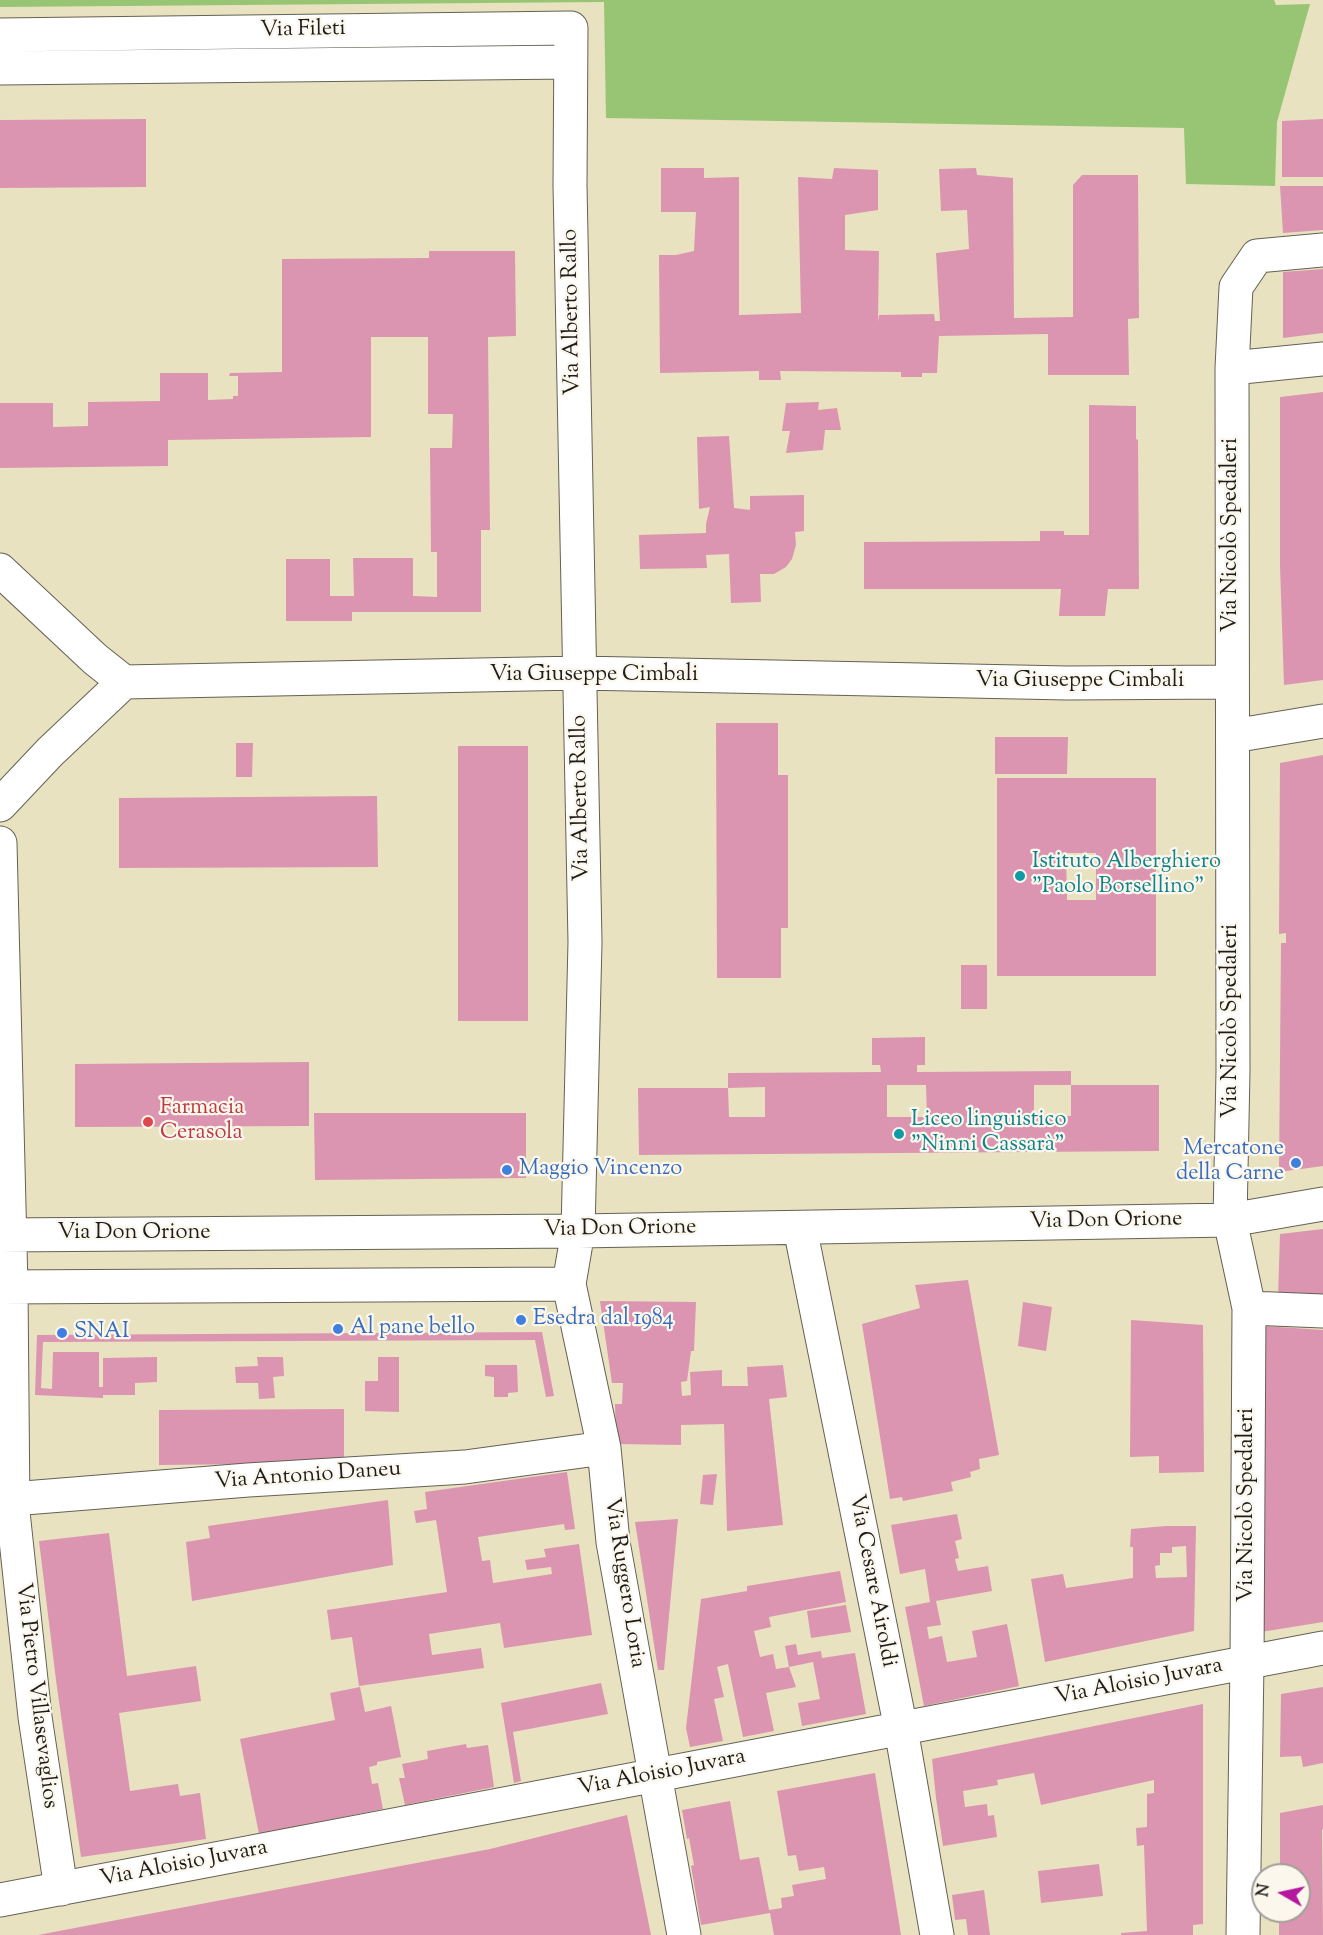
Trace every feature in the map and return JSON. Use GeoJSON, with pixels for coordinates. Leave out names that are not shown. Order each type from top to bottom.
{"type":"FeatureCollection","features":[{"type":"Feature","properties":{"kind":"street","name":"Via Fileti"},"geometry":{"type":"LineString","coordinates":[[0,34],[571,28],[570,185]]}},
{"type":"Feature","properties":{"kind":"street","name":"Via Fileti"},"geometry":{"type":"LineString","coordinates":[[0,68],[570,62]]}},
{"type":"Feature","properties":{"kind":"street","name":"Via Alberto Rallo"},"geometry":{"type":"LineString","coordinates":[[570,185],[585,942],[578,1231]]}},
{"type":"Feature","properties":{"kind":"street","name":"Via Nicolò Spedaleri"},"geometry":{"type":"LineString","coordinates":[[1243,1935],[1249,1308],[1230,1220],[1233,1071],[1232,368],[1236,286],[1257,256],[1323,250]]}},
{"type":"Feature","properties":{"kind":"street"},"geometry":{"type":"LineString","coordinates":[[1232,368],[1323,359]]}},
{"type":"Feature","properties":{"kind":"street"},"geometry":{"type":"LineString","coordinates":[[0,570],[124,682],[50,752],[0,805]]}},
{"type":"Feature","properties":{"kind":"street","name":"Via Giuseppe Cimbali"},"geometry":{"type":"LineString","coordinates":[[124,682],[580,673],[1067,683],[1232,682]]}},
{"type":"Feature","properties":{"kind":"street"},"geometry":{"type":"LineString","coordinates":[[1233,736],[1323,721]]}},
{"type":"Feature","properties":{"kind":"street"},"geometry":{"type":"LineString","coordinates":[[0,864],[6,1287],[569,1284]]}},
{"type":"Feature","properties":{"kind":"street","name":"Via Don Orione"},"geometry":{"type":"LineString","coordinates":[[5,1235],[578,1231],[1230,1220],[1323,1204]]}},
{"type":"Feature","properties":{"kind":"street","name":"Via Cesare Airoldi"},"geometry":{"type":"LineString","coordinates":[[800,1228],[901,1728],[937,1935]]}},
{"type":"Feature","properties":{"kind":"street","name":"Via Ruggero Loria"},"geometry":{"type":"LineString","coordinates":[[578,1231],[569,1284],[604,1448],[614,1542],[684,1935]]}},
{"type":"Feature","properties":{"kind":"street","name":"Via Pietro Villasevaglios"},"geometry":{"type":"LineString","coordinates":[[6,1287],[12,1499],[36,1717],[61,1889]]}},
{"type":"Feature","properties":{"kind":"street"},"geometry":{"type":"LineString","coordinates":[[1249,1308],[1323,1311]]}},
{"type":"Feature","properties":{"kind":"street","name":"Via Antonio Daneu"},"geometry":{"type":"LineString","coordinates":[[12,1499],[248,1479],[465,1467],[604,1448]]}},
{"type":"Feature","properties":{"kind":"street","name":"Via Aloisio Juvara"},"geometry":{"type":"LineString","coordinates":[[0,1900],[1323,1648]]}},
{"type":"Feature","properties":{"kind":"green space"},"geometry":{"type":"Polygon","coordinates":[[[0,0],[1274,0],[1276,5],[1310,4],[1277,122],[1275,186],[1186,184],[1184,128],[606,118],[604,2],[0,7],[0,0]]]}},
{"type":"Feature","properties":{"kind":"building"},"geometry":{"type":"Polygon","coordinates":[[[146,119],[146,187],[0,188],[0,120],[146,119]]]}},
{"type":"Feature","properties":{"kind":"building"},"geometry":{"type":"Polygon","coordinates":[[[1323,119],[1323,177],[1282,177],[1282,121],[1323,119]]]}},
{"type":"Feature","properties":{"kind":"building"},"geometry":{"type":"Polygon","coordinates":[[[661,168],[704,168],[704,178],[739,177],[739,315],[801,313],[798,177],[832,179],[834,168],[878,170],[878,210],[845,215],[845,250],[879,251],[878,322],[879,315],[934,314],[935,321],[940,321],[936,253],[969,249],[967,210],[941,211],[939,169],[976,168],[977,175],[1013,178],[1014,318],[1073,317],[1073,185],[1082,175],[1138,175],[1139,318],[1128,319],[1129,375],[1048,375],[1048,334],[939,336],[937,373],[922,373],[922,377],[901,377],[901,372],[780,371],[781,380],[759,380],[759,371],[660,373],[659,255],[676,255],[694,251],[696,212],[661,212],[661,168]]]}},
{"type":"Feature","properties":{"kind":"building"},"geometry":{"type":"Polygon","coordinates":[[[1280,186],[1323,186],[1323,230],[1283,233],[1280,186]]]}},
{"type":"Feature","properties":{"kind":"building"},"geometry":{"type":"Polygon","coordinates":[[[429,251],[515,251],[516,336],[488,337],[490,530],[481,530],[481,612],[352,612],[352,621],[286,621],[286,559],[330,559],[330,596],[354,596],[353,558],[413,558],[413,596],[437,597],[437,552],[431,552],[430,448],[452,448],[453,414],[428,414],[428,337],[371,337],[371,437],[168,440],[168,466],[0,468],[0,403],[53,403],[53,427],[88,426],[88,402],[160,401],[160,373],[208,373],[208,400],[233,399],[233,396],[238,396],[238,376],[229,376],[230,373],[282,372],[282,259],[429,258],[429,251]]]}},
{"type":"Feature","properties":{"kind":"building"},"geometry":{"type":"Polygon","coordinates":[[[1323,269],[1323,333],[1283,338],[1283,272],[1323,269]]]}},
{"type":"Feature","properties":{"kind":"building"},"geometry":{"type":"Polygon","coordinates":[[[1323,392],[1323,680],[1284,685],[1280,566],[1280,397],[1323,392]]]}},
{"type":"Feature","properties":{"kind":"building"},"geometry":{"type":"Polygon","coordinates":[[[819,402],[818,410],[837,408],[841,430],[825,430],[823,450],[786,453],[790,431],[782,431],[786,403],[819,402]]]}},
{"type":"Feature","properties":{"kind":"building"},"geometry":{"type":"Polygon","coordinates":[[[1089,405],[1136,406],[1139,589],[1108,589],[1105,616],[1059,616],[1061,589],[864,589],[864,542],[1040,541],[1040,531],[1064,531],[1064,535],[1089,535],[1089,405]]]}},
{"type":"Feature","properties":{"kind":"building"},"geometry":{"type":"Polygon","coordinates":[[[729,436],[734,508],[750,510],[750,496],[804,495],[804,531],[795,532],[796,545],[792,559],[786,567],[774,574],[760,574],[761,602],[731,603],[729,554],[706,555],[707,568],[640,569],[639,535],[706,533],[710,507],[699,509],[697,437],[729,436]]]}},
{"type":"Feature","properties":{"kind":"building"},"geometry":{"type":"Polygon","coordinates":[[[716,723],[778,723],[778,775],[788,775],[788,928],[781,928],[781,978],[717,978],[716,723]]]}},
{"type":"Feature","properties":{"kind":"building"},"geometry":{"type":"Polygon","coordinates":[[[995,737],[1068,737],[1067,774],[995,774],[995,737]]]}},
{"type":"Feature","properties":{"kind":"building"},"geometry":{"type":"Polygon","coordinates":[[[236,743],[253,743],[252,777],[236,777],[236,743]]]}},
{"type":"Feature","properties":{"kind":"building"},"geometry":{"type":"Polygon","coordinates":[[[458,746],[528,746],[528,1021],[458,1021],[458,746]]]}},
{"type":"Feature","properties":{"kind":"building"},"geometry":{"type":"Polygon","coordinates":[[[1323,755],[1323,1166],[1279,1172],[1281,943],[1286,943],[1286,933],[1279,934],[1280,763],[1323,755]]]}},
{"type":"Feature","properties":{"kind":"building","name":"Istituto Alberghiero \"Paolo Borsellino\""},"geometry":{"type":"Polygon","coordinates":[[[997,778],[1156,778],[1156,976],[997,976],[997,778]],[[1066,853],[1067,900],[1096,900],[1096,853],[1066,853]]]}},
{"type":"Feature","properties":{"kind":"building"},"geometry":{"type":"Polygon","coordinates":[[[377,796],[378,867],[119,868],[119,798],[377,796]]]}},
{"type":"Feature","properties":{"kind":"building"},"geometry":{"type":"Polygon","coordinates":[[[961,965],[987,965],[987,1009],[961,1009],[961,965]]]}},
{"type":"Feature","properties":{"kind":"building","name":"Liceo linguistico \"Ninni Cassarà\""},"geometry":{"type":"Polygon","coordinates":[[[925,1037],[925,1065],[917,1065],[917,1072],[1071,1071],[1071,1085],[1159,1085],[1159,1151],[639,1155],[638,1088],[728,1088],[728,1073],[881,1072],[880,1065],[872,1065],[872,1038],[925,1037]],[[887,1085],[887,1117],[927,1117],[926,1085],[887,1085]],[[1034,1085],[1034,1116],[1071,1116],[1071,1085],[1034,1085]],[[765,1087],[728,1088],[729,1117],[765,1117],[765,1087]]]}},
{"type":"Feature","properties":{"kind":"building"},"geometry":{"type":"Polygon","coordinates":[[[309,1062],[309,1126],[75,1127],[75,1064],[309,1062]]]}},
{"type":"Feature","properties":{"kind":"building"},"geometry":{"type":"Polygon","coordinates":[[[314,1113],[526,1113],[526,1178],[315,1180],[314,1113]]]}},
{"type":"Feature","properties":{"kind":"building"},"geometry":{"type":"Polygon","coordinates":[[[1323,1229],[1323,1300],[1278,1298],[1280,1234],[1323,1229]]]}},
{"type":"Feature","properties":{"kind":"building"},"geometry":{"type":"Polygon","coordinates":[[[968,1280],[999,1455],[979,1459],[980,1469],[970,1472],[971,1477],[951,1482],[953,1491],[903,1501],[902,1497],[890,1499],[862,1324],[920,1308],[915,1285],[968,1280]]]}},
{"type":"Feature","properties":{"kind":"building"},"geometry":{"type":"Polygon","coordinates":[[[600,1301],[696,1302],[694,1351],[691,1351],[687,1381],[681,1382],[682,1396],[691,1395],[690,1372],[722,1370],[722,1386],[748,1386],[747,1367],[783,1365],[787,1397],[769,1399],[783,1525],[727,1531],[724,1424],[681,1425],[681,1445],[616,1444],[615,1404],[622,1404],[623,1383],[612,1383],[600,1301]]]}},
{"type":"Feature","properties":{"kind":"building"},"geometry":{"type":"Polygon","coordinates":[[[1023,1302],[1052,1307],[1046,1351],[1018,1346],[1023,1302]]]}},
{"type":"Feature","properties":{"kind":"building"},"geometry":{"type":"Polygon","coordinates":[[[1131,1320],[1203,1325],[1204,1472],[1159,1473],[1159,1456],[1130,1457],[1131,1320]]]}},
{"type":"Feature","properties":{"kind":"building"},"geometry":{"type":"Polygon","coordinates":[[[1264,1326],[1323,1330],[1323,1622],[1261,1632],[1264,1326]]]}},
{"type":"Feature","properties":{"kind":"building"},"geometry":{"type":"Polygon","coordinates":[[[542,1332],[554,1396],[546,1397],[535,1340],[43,1342],[41,1388],[52,1389],[53,1352],[99,1352],[99,1387],[103,1387],[103,1358],[157,1357],[157,1382],[135,1383],[135,1395],[103,1395],[103,1398],[35,1395],[37,1335],[542,1332]]]}},
{"type":"Feature","properties":{"kind":"building"},"geometry":{"type":"Polygon","coordinates":[[[257,1357],[283,1357],[284,1376],[273,1377],[275,1398],[259,1399],[258,1383],[236,1383],[235,1367],[258,1366],[257,1357]]]}},
{"type":"Feature","properties":{"kind":"building"},"geometry":{"type":"Polygon","coordinates":[[[378,1357],[399,1357],[399,1412],[365,1411],[365,1381],[378,1381],[378,1357]]]}},
{"type":"Feature","properties":{"kind":"building"},"geometry":{"type":"Polygon","coordinates":[[[485,1365],[517,1365],[518,1392],[508,1393],[508,1397],[494,1397],[494,1377],[485,1376],[485,1365]]]}},
{"type":"Feature","properties":{"kind":"building"},"geometry":{"type":"Polygon","coordinates":[[[344,1409],[344,1463],[159,1465],[159,1410],[344,1409]]]}},
{"type":"Feature","properties":{"kind":"building"},"geometry":{"type":"Polygon","coordinates":[[[567,1472],[575,1529],[565,1530],[564,1524],[478,1537],[482,1561],[490,1560],[493,1583],[552,1574],[551,1567],[527,1570],[525,1560],[546,1557],[544,1549],[579,1544],[592,1635],[504,1648],[500,1623],[429,1634],[432,1655],[481,1648],[484,1668],[359,1686],[352,1637],[331,1640],[327,1610],[447,1592],[436,1520],[416,1523],[414,1511],[427,1509],[425,1492],[567,1472]]]}},
{"type":"Feature","properties":{"kind":"building"},"geometry":{"type":"Polygon","coordinates":[[[717,1474],[713,1505],[700,1504],[703,1475],[717,1474]]]}},
{"type":"Feature","properties":{"kind":"building"},"geometry":{"type":"Polygon","coordinates":[[[388,1500],[393,1565],[192,1601],[186,1542],[210,1538],[208,1526],[388,1500]]]}},
{"type":"Feature","properties":{"kind":"building"},"geometry":{"type":"Polygon","coordinates":[[[957,1514],[962,1539],[955,1541],[959,1558],[955,1559],[958,1571],[988,1566],[992,1591],[936,1601],[941,1625],[927,1627],[929,1639],[942,1636],[947,1662],[977,1657],[972,1631],[1007,1624],[1019,1686],[924,1706],[905,1607],[930,1602],[925,1569],[900,1574],[891,1525],[957,1514]]]}},
{"type":"Feature","properties":{"kind":"building"},"geometry":{"type":"Polygon","coordinates":[[[678,1519],[664,1670],[658,1670],[635,1522],[678,1519]]]}},
{"type":"Feature","properties":{"kind":"building"},"geometry":{"type":"Polygon","coordinates":[[[1196,1526],[1194,1631],[1045,1662],[1031,1579],[1063,1574],[1066,1588],[1133,1578],[1131,1529],[1196,1526]],[[1186,1546],[1172,1547],[1172,1553],[1160,1553],[1160,1565],[1155,1566],[1156,1578],[1187,1577],[1186,1546]]]}},
{"type":"Feature","properties":{"kind":"building"},"geometry":{"type":"Polygon","coordinates":[[[109,1533],[127,1676],[196,1666],[201,1701],[119,1713],[130,1791],[178,1784],[180,1796],[200,1793],[206,1839],[81,1857],[39,1541],[109,1533]]]}},
{"type":"Feature","properties":{"kind":"building"},"geometry":{"type":"Polygon","coordinates":[[[840,1571],[846,1602],[769,1617],[771,1627],[754,1631],[760,1657],[773,1654],[776,1669],[789,1667],[796,1687],[766,1693],[774,1731],[743,1737],[728,1664],[717,1667],[724,1697],[714,1699],[723,1741],[690,1747],[686,1728],[701,1599],[747,1591],[747,1586],[840,1571]]]}},
{"type":"Feature","properties":{"kind":"building"},"geometry":{"type":"Polygon","coordinates":[[[846,1605],[851,1632],[811,1638],[807,1611],[846,1605]]]}},
{"type":"Feature","properties":{"kind":"building"},"geometry":{"type":"Polygon","coordinates":[[[796,1644],[798,1655],[821,1651],[822,1658],[855,1653],[866,1714],[802,1726],[798,1703],[820,1699],[813,1662],[789,1667],[785,1646],[796,1644]]]}},
{"type":"Feature","properties":{"kind":"building"},"geometry":{"type":"Polygon","coordinates":[[[601,1683],[608,1714],[513,1732],[521,1781],[514,1783],[501,1703],[601,1683]]]}},
{"type":"Feature","properties":{"kind":"building"},"geometry":{"type":"Polygon","coordinates":[[[360,1687],[365,1712],[391,1706],[401,1757],[377,1762],[377,1765],[369,1767],[372,1784],[378,1783],[383,1809],[259,1834],[240,1739],[335,1720],[330,1693],[360,1687]]]}},
{"type":"Feature","properties":{"kind":"building"},"geometry":{"type":"Polygon","coordinates":[[[1323,1687],[1323,1763],[1303,1767],[1301,1756],[1280,1757],[1281,1694],[1323,1687]]]}},
{"type":"Feature","properties":{"kind":"building"},"geometry":{"type":"Polygon","coordinates":[[[1203,1704],[1203,1924],[1193,1925],[1193,1935],[1121,1935],[1121,1933],[1147,1931],[1144,1845],[1137,1846],[1136,1828],[1147,1827],[1147,1794],[1154,1793],[1154,1780],[1041,1805],[1034,1773],[997,1780],[998,1785],[963,1791],[965,1807],[987,1804],[988,1816],[994,1815],[997,1837],[943,1846],[932,1759],[1203,1704]]]}},
{"type":"Feature","properties":{"kind":"building"},"geometry":{"type":"Polygon","coordinates":[[[466,1744],[467,1748],[488,1745],[494,1787],[405,1805],[399,1778],[405,1778],[402,1764],[428,1759],[427,1751],[466,1744]]]}},
{"type":"Feature","properties":{"kind":"building"},"geometry":{"type":"Polygon","coordinates":[[[875,1773],[901,1935],[774,1935],[770,1913],[701,1925],[691,1866],[694,1865],[682,1810],[730,1801],[740,1860],[759,1857],[769,1910],[782,1908],[781,1898],[794,1896],[792,1885],[826,1879],[824,1867],[799,1871],[796,1855],[788,1856],[777,1791],[875,1773]]]}},
{"type":"Feature","properties":{"kind":"building"},"geometry":{"type":"Polygon","coordinates":[[[1323,1805],[1323,1935],[1279,1935],[1279,1923],[1311,1923],[1311,1863],[1280,1863],[1280,1813],[1323,1805]]]}},
{"type":"Feature","properties":{"kind":"building"},"geometry":{"type":"Polygon","coordinates":[[[627,1815],[651,1935],[38,1935],[490,1849],[627,1815]]]}},
{"type":"Feature","properties":{"kind":"building"},"geometry":{"type":"Polygon","coordinates":[[[1099,1864],[1103,1896],[1041,1903],[1038,1871],[1099,1864]]]}},
{"type":"Feature","properties":{"kind":"building"},"geometry":{"type":"Polygon","coordinates":[[[984,1890],[990,1935],[968,1935],[966,1919],[955,1920],[952,1895],[984,1890]]]}},
{"type":"Feature","properties":{"kind":"place","name":"Istituto Alberghiero \"Paolo Borsellino\""},"geometry":{"type":"Point","coordinates":[1020,876]}},
{"type":"Feature","properties":{"kind":"place","name":"Farmacia Cerasola"},"geometry":{"type":"Point","coordinates":[148,1122]}},
{"type":"Feature","properties":{"kind":"place","name":"Liceo linguistico \"Ninni Cassarà\""},"geometry":{"type":"Point","coordinates":[899,1134]}},
{"type":"Feature","properties":{"kind":"place","name":"Mercatone della Carne"},"geometry":{"type":"Point","coordinates":[1296,1163]}},
{"type":"Feature","properties":{"kind":"place","name":"Maggio Vincenzo"},"geometry":{"type":"Point","coordinates":[507,1170]}},
{"type":"Feature","properties":{"kind":"place","name":"Esedra dal 1984"},"geometry":{"type":"Point","coordinates":[521,1320]}},
{"type":"Feature","properties":{"kind":"place","name":"Al pane bello"},"geometry":{"type":"Point","coordinates":[338,1329]}},
{"type":"Feature","properties":{"kind":"place","name":"SNAI"},"geometry":{"type":"Point","coordinates":[62,1333]}}]}
